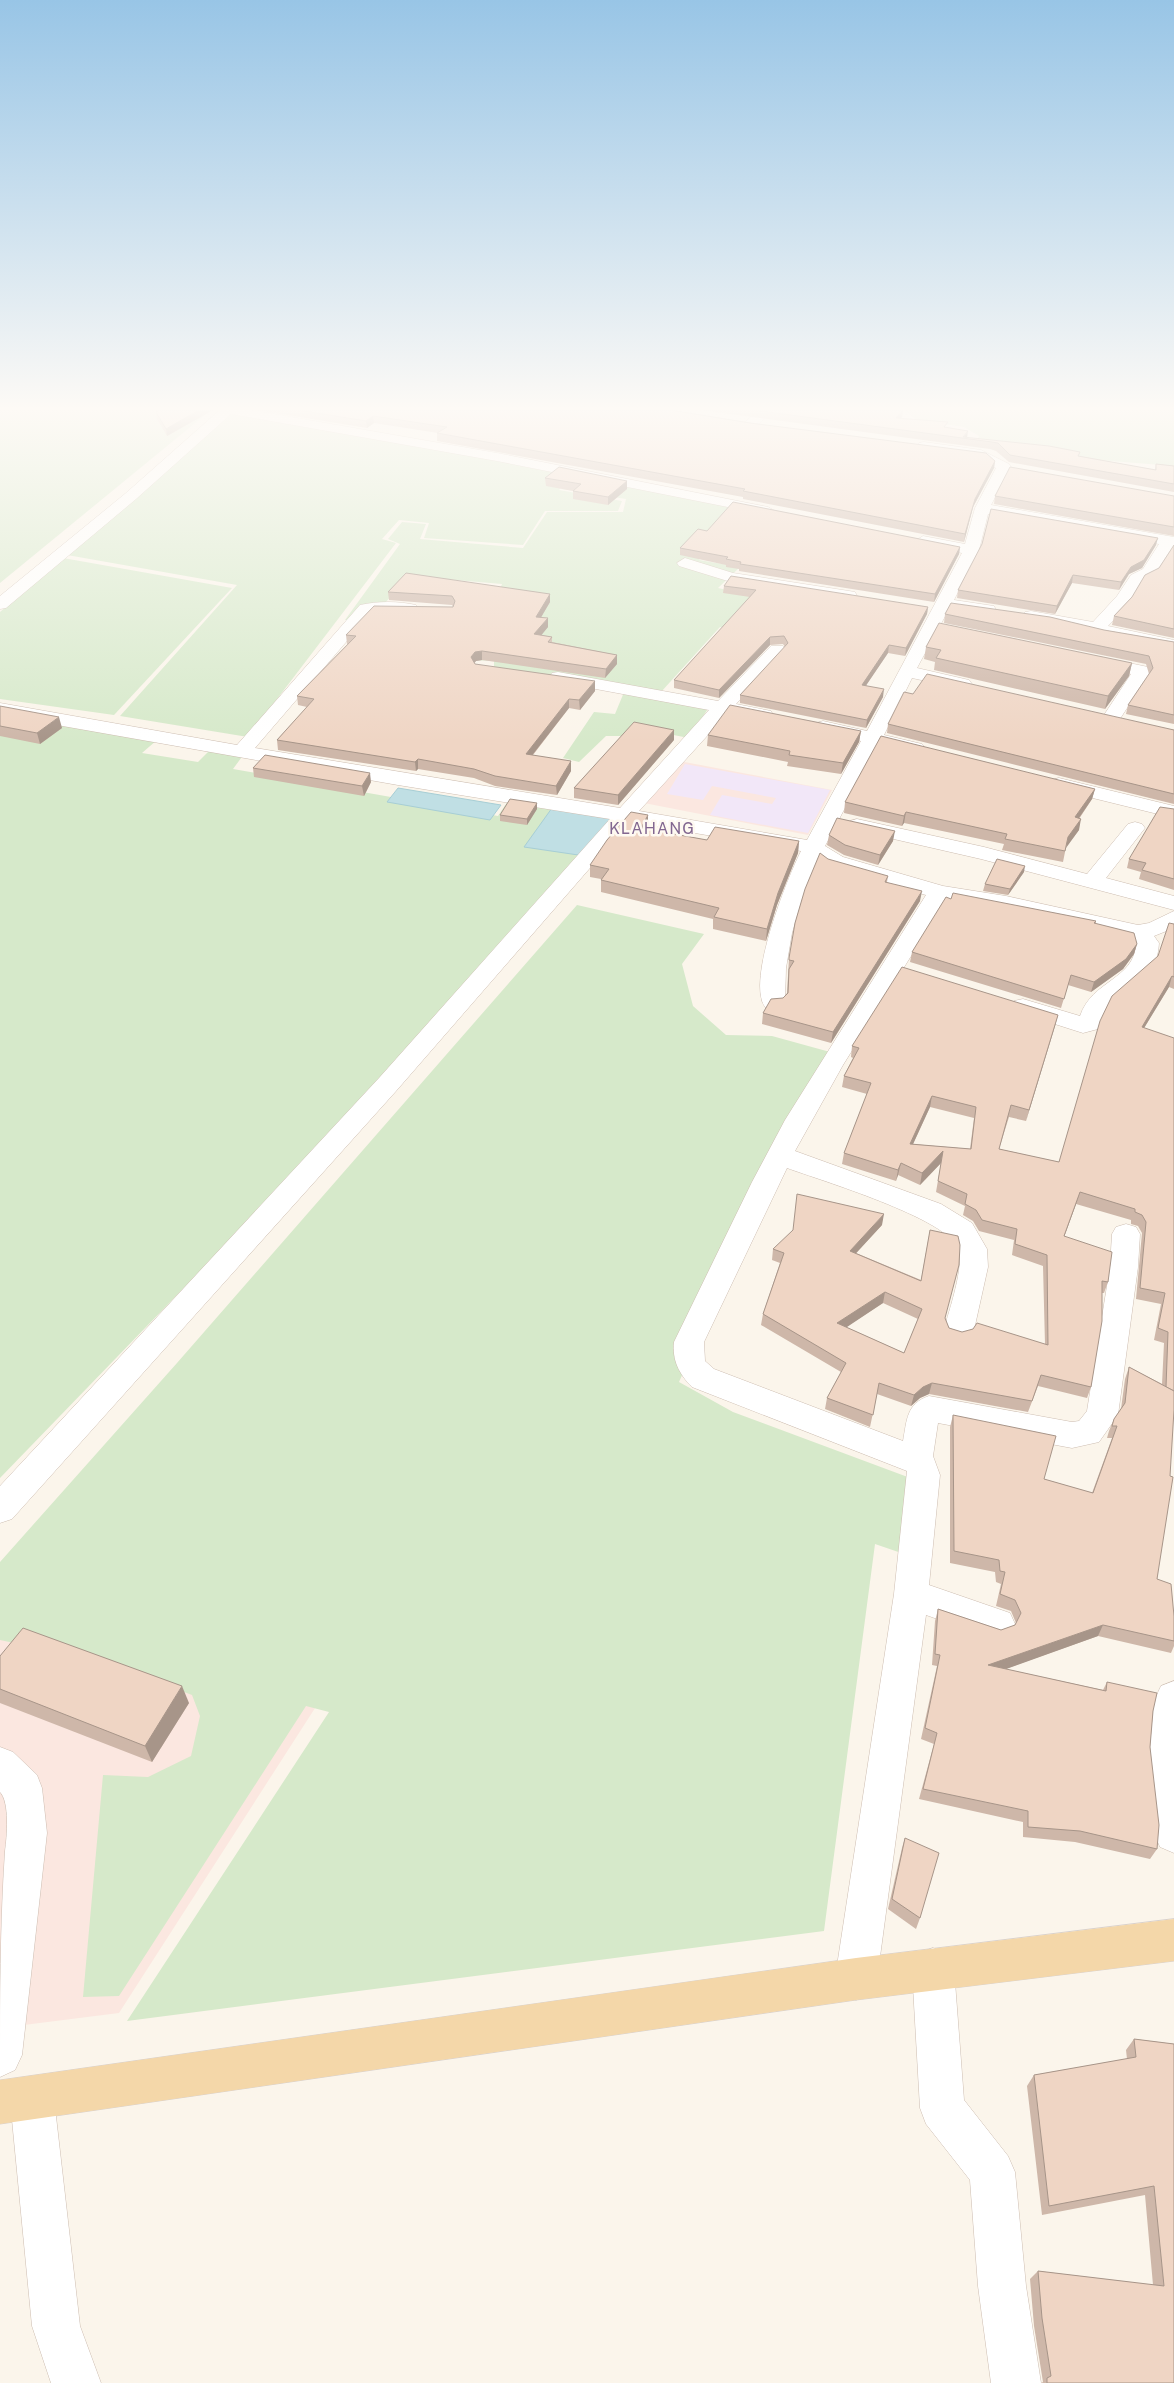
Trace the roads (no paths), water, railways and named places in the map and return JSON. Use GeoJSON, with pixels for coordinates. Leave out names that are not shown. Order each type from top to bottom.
{"type":"FeatureCollection","features":[{"type":"Feature","properties":{"kind":"main road"},"geometry":{"type":"LineString","coordinates":[[16,2101],[856,1979],[1174,1940]]}},
{"type":"Feature","properties":{"kind":"street"},"geometry":{"type":"LineString","coordinates":[[0,604],[100,521]]}},
{"type":"Feature","properties":{"kind":"street"},"geometry":{"type":"LineString","coordinates":[[772,1002],[772,984],[777,944],[812,847],[873,738],[906,671],[942,607],[971,550],[979,521]]}},
{"type":"Feature","properties":{"kind":"street"},"geometry":{"type":"LineString","coordinates":[[1063,521],[1171,541],[1149,572],[1144,572],[1137,579],[1124,599],[1096,629]]}},
{"type":"Feature","properties":{"kind":"street"},"geometry":{"type":"LineString","coordinates":[[1137,535],[1146,521]]}},
{"type":"Feature","properties":{"kind":"street"},"geometry":{"type":"LineString","coordinates":[[913,539],[971,550]]}},
{"type":"Feature","properties":{"kind":"street"},"geometry":{"type":"LineString","coordinates":[[685,563],[731,577],[867,599]]}},
{"type":"Feature","properties":{"kind":"street"},"geometry":{"type":"LineString","coordinates":[[241,752],[366,609],[383,607],[428,610]]}},
{"type":"Feature","properties":{"kind":"street"},"geometry":{"type":"LineString","coordinates":[[921,608],[942,607],[1000,612]]}},
{"type":"Feature","properties":{"kind":"street"},"geometry":{"type":"LineString","coordinates":[[1019,615],[1080,623],[1096,629],[1174,645]]}},
{"type":"Feature","properties":{"kind":"street"},"geometry":{"type":"LineString","coordinates":[[930,627],[949,630]]}},
{"type":"Feature","properties":{"kind":"street"},"geometry":{"type":"LineString","coordinates":[[0,1509],[388,1084],[692,738],[777,650]]}},
{"type":"Feature","properties":{"kind":"street"},"geometry":{"type":"LineString","coordinates":[[1083,658],[1142,671],[1120,720],[1092,714]]}},
{"type":"Feature","properties":{"kind":"street"},"geometry":{"type":"LineString","coordinates":[[906,671],[980,688]]}},
{"type":"Feature","properties":{"kind":"street"},"geometry":{"type":"LineString","coordinates":[[538,675],[724,706],[780,718]]}},
{"type":"Feature","properties":{"kind":"street"},"geometry":{"type":"LineString","coordinates":[[0,709],[241,752],[812,847],[835,862],[930,888],[937,892],[1006,902],[1138,932],[1156,929],[1174,918]]}},
{"type":"Feature","properties":{"kind":"street"},"geometry":{"type":"LineString","coordinates":[[807,724],[929,752]]}},
{"type":"Feature","properties":{"kind":"street"},"geometry":{"type":"LineString","coordinates":[[1042,780],[1174,812]]}},
{"type":"Feature","properties":{"kind":"street"},"geometry":{"type":"LineString","coordinates":[[829,818],[984,853],[1174,903]]}},
{"type":"Feature","properties":{"kind":"street"},"geometry":{"type":"LineString","coordinates":[[1092,882],[1135,828]]}},
{"type":"Feature","properties":{"kind":"street"},"geometry":{"type":"LineString","coordinates":[[856,1979],[911,1594],[924,1475],[922,1466],[916,1459],[703,1378],[692,1369],[687,1356],[689,1342],[780,1155],[847,1037],[904,970],[937,897],[937,892]]}},
{"type":"Feature","properties":{"kind":"street"},"geometry":{"type":"LineString","coordinates":[[1002,999],[1087,1026],[1098,1000],[1136,973],[1149,952],[1148,943],[1138,932]]}},
{"type":"Feature","properties":{"kind":"street"},"geometry":{"type":"LineString","coordinates":[[780,1155],[931,1212],[962,1230],[974,1248],[974,1267],[959,1330]]}},
{"type":"Feature","properties":{"kind":"street"},"geometry":{"type":"LineString","coordinates":[[916,1459],[924,1415],[929,1409],[1072,1435],[1088,1433],[1102,1415],[1124,1267],[1126,1234]]}},
{"type":"Feature","properties":{"kind":"street"},"geometry":{"type":"LineString","coordinates":[[911,1594],[997,1624]]}},
{"type":"Feature","properties":{"kind":"street"},"geometry":{"type":"LineString","coordinates":[[1174,1698],[1167,1720],[1164,1750],[1174,1833]]}},
{"type":"Feature","properties":{"kind":"street"},"geometry":{"type":"LineString","coordinates":[[0,1765],[24,1788],[27,1833],[0,2054]]}},
{"type":"Feature","properties":{"kind":"street"},"geometry":{"type":"LineString","coordinates":[[933,1969],[942,2108],[992,2172],[1002,2286],[1016,2383]]}},
{"type":"Feature","properties":{"kind":"street"},"geometry":{"type":"LineString","coordinates":[[16,2101],[56,2326],[76,2383]]}},
{"type":"Feature","properties":{"kind":"water"},"geometry":{"type":"Polygon","coordinates":[[[398,788],[501,805],[490,820],[387,802],[398,788]]]}},
{"type":"Feature","properties":{"kind":"water"},"geometry":{"type":"Polygon","coordinates":[[[552,808],[615,818],[585,856],[524,847],[552,808]]]}},
{"type":"Feature","properties":{"kind":"district","name":"KLAHANG"},"geometry":{"type":"Point","coordinates":[652,828]}}]}
